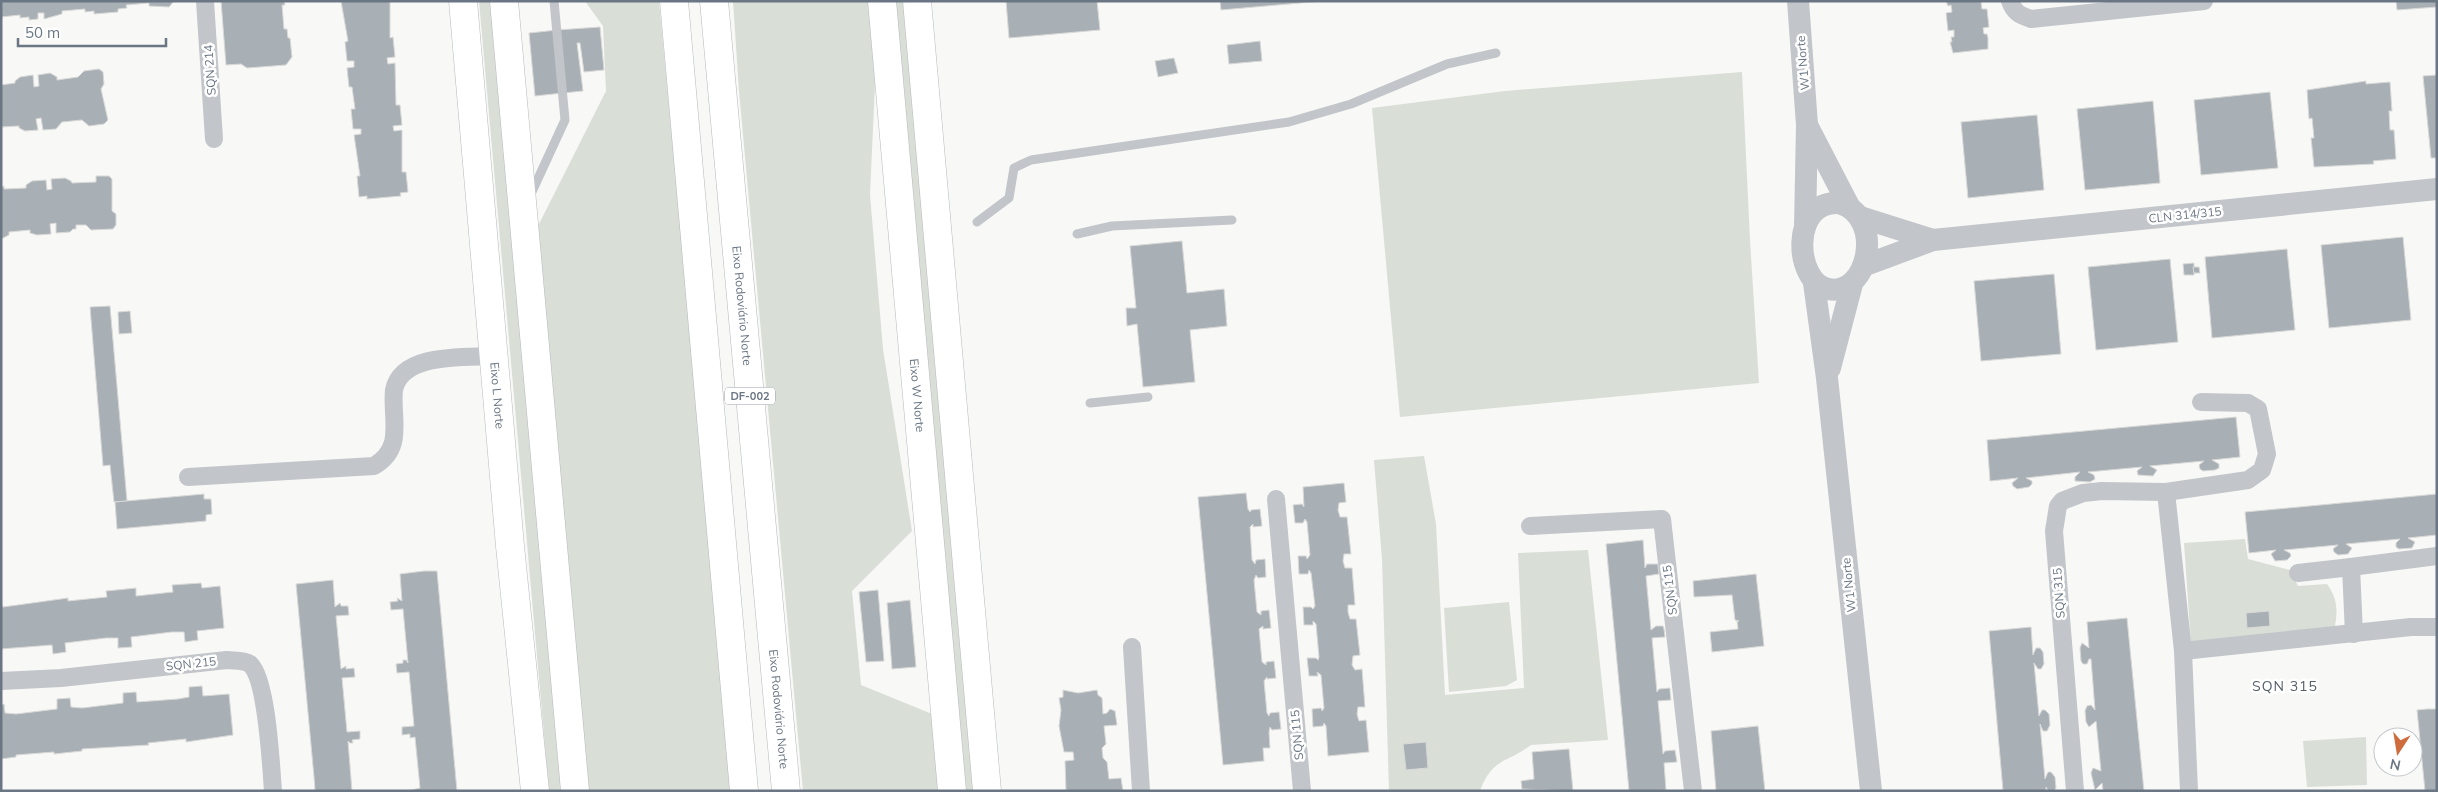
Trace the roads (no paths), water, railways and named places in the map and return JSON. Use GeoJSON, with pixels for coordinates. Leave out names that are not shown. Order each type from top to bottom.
{"type":"FeatureCollection","features":[{"type":"Feature","properties":{"kind":"main road","name":"Eixo L Norte"},"geometry":{"type":"LineString","coordinates":[[463,1],[496,356],[510,546],[535,791]]}},
{"type":"Feature","properties":{"kind":"main road"},"geometry":{"type":"LineString","coordinates":[[504,1],[574,791]]}},
{"type":"Feature","properties":{"kind":"main road","name":"DF-002"},"geometry":{"type":"LineString","coordinates":[[674,1],[744,791]]}},
{"type":"Feature","properties":{"kind":"main road","name":"Eixo Rodoviário Norte"},"geometry":{"type":"LineString","coordinates":[[714,1],[786,791]]}},
{"type":"Feature","properties":{"kind":"main road","name":"Eixo W Norte"},"geometry":{"type":"LineString","coordinates":[[882,1],[952,791]]}},
{"type":"Feature","properties":{"kind":"main road"},"geometry":{"type":"LineString","coordinates":[[917,1],[987,791]]}},
{"type":"Feature","properties":{"kind":"street","name":"SQN 214"},"geometry":{"type":"LineString","coordinates":[[205,1],[214,139]]}},
{"type":"Feature","properties":{"kind":"street","name":"W1 Norte"},"geometry":{"type":"LineString","coordinates":[[1798,1],[1807,125],[1804,226]]}},
{"type":"Feature","properties":{"kind":"street"},"geometry":{"type":"LineString","coordinates":[[2010,1],[2013,10],[2031,19],[2059,8],[2204,1]]}},
{"type":"Feature","properties":{"kind":"street","name":"W1 Norte"},"geometry":{"type":"LineString","coordinates":[[1807,125],[1855,212]]}},
{"type":"Feature","properties":{"kind":"street","name":"CLN 314/315"},"geometry":{"type":"LineString","coordinates":[[1858,275],[1933,240],[2437,189]]}},
{"type":"Feature","properties":{"kind":"street"},"geometry":{"type":"LineString","coordinates":[[1839,203],[1855,212],[1866,229],[1868,242],[1858,275],[1844,288],[1829,290],[1814,283],[1808,272],[1803,250],[1804,226],[1813,211],[1822,204],[1839,203]]}},
{"type":"Feature","properties":{"kind":"street","name":"CLN 314/315"},"geometry":{"type":"LineString","coordinates":[[1855,212],[1933,240]]}},
{"type":"Feature","properties":{"kind":"street","name":"W1 Norte"},"geometry":{"type":"LineString","coordinates":[[1827,378],[1858,275]]}},
{"type":"Feature","properties":{"kind":"street","name":"W1 Norte"},"geometry":{"type":"LineString","coordinates":[[1814,283],[1827,378],[1871,791]]}},
{"type":"Feature","properties":{"kind":"street"},"geometry":{"type":"LineString","coordinates":[[188,477],[374,466],[383,461],[393,444],[394,390],[396,383],[406,369],[415,364],[430,361],[496,356]]}},
{"type":"Feature","properties":{"kind":"street","name":"SQN 315"},"geometry":{"type":"LineString","coordinates":[[2075,791],[2054,531],[2058,506],[2062,501],[2070,497],[2102,490],[2166,492],[2248,480],[2262,470],[2267,454],[2258,409],[2248,403],[2201,402]]}},
{"type":"Feature","properties":{"kind":"street"},"geometry":{"type":"LineString","coordinates":[[2166,492],[2183,651],[2189,791]]}},
{"type":"Feature","properties":{"kind":"street","name":"SQN 115"},"geometry":{"type":"LineString","coordinates":[[1276,499],[1302,791]]}},
{"type":"Feature","properties":{"kind":"street","name":"SQN 115"},"geometry":{"type":"LineString","coordinates":[[1530,526],[1662,519],[1693,791]]}},
{"type":"Feature","properties":{"kind":"street"},"geometry":{"type":"LineString","coordinates":[[2298,572],[2437,556]]}},
{"type":"Feature","properties":{"kind":"street"},"geometry":{"type":"LineString","coordinates":[[2351,567],[2354,634]]}},
{"type":"Feature","properties":{"kind":"street"},"geometry":{"type":"LineString","coordinates":[[2183,651],[2411,627],[2437,627]]}},
{"type":"Feature","properties":{"kind":"street"},"geometry":{"type":"LineString","coordinates":[[1132,647],[1141,791]]}},
{"type":"Feature","properties":{"kind":"street","name":"SQN 215"},"geometry":{"type":"LineString","coordinates":[[1,681],[61,678],[227,660],[243,661],[250,664],[257,675],[263,695],[273,791]]}},
{"type":"Feature","properties":{"kind":"lane"},"geometry":{"type":"LineString","coordinates":[[523,212],[565,120],[556,4],[554,1]]}},
{"type":"Feature","properties":{"kind":"lane"},"geometry":{"type":"LineString","coordinates":[[977,222],[1009,198],[1014,168],[1032,160],[1289,122],[1351,104],[1447,64],[1496,53]]}},
{"type":"Feature","properties":{"kind":"lane"},"geometry":{"type":"LineString","coordinates":[[1077,234],[1112,226],[1232,220]]}},
{"type":"Feature","properties":{"kind":"lane"},"geometry":{"type":"LineString","coordinates":[[1090,403],[1148,397]]}},
{"type":"Feature","properties":{"kind":"district","name":"SQN 315"},"geometry":{"type":"Point","coordinates":[2285,686]}}]}
